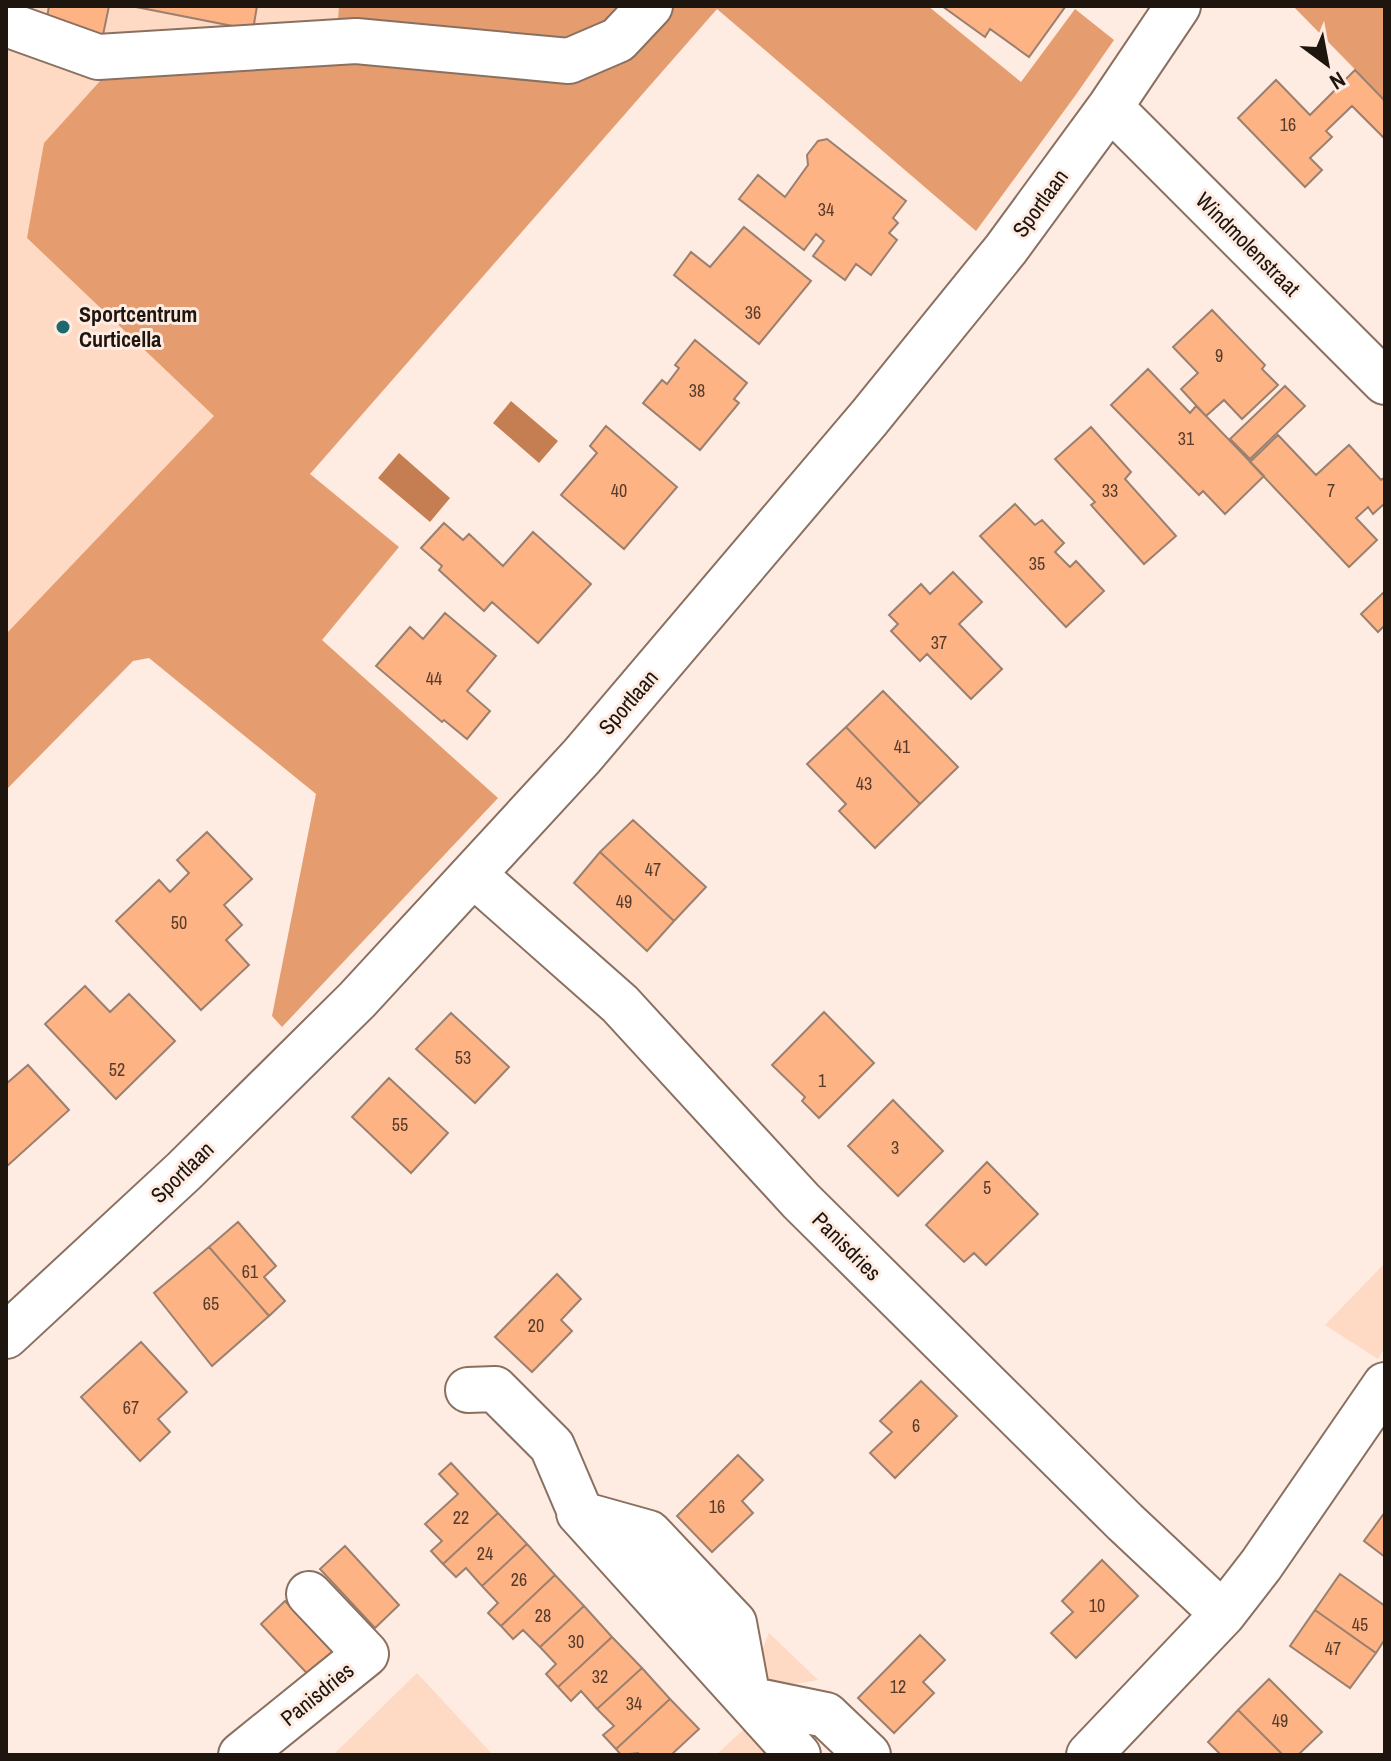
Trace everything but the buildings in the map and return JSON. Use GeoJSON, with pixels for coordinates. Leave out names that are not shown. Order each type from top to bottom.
{"type":"FeatureCollection","features":[{"type":"Feature","properties":{"kind":"street"},"geometry":{"type":"LineString","coordinates":[[6,24],[98,57],[356,41],[569,61],[618,40],[650,6]]}},
{"type":"Feature","properties":{"kind":"street","name":"Sportlaan"},"geometry":{"type":"LineString","coordinates":[[6,1336],[239,1118],[357,1000],[603,732],[869,418],[1006,249],[1110,107],[1178,6]]}},
{"type":"Feature","properties":{"kind":"street","name":"Windmolenstraat"},"geometry":{"type":"LineString","coordinates":[[1110,107],[1385,382]]}},
{"type":"Feature","properties":{"kind":"street","name":"Panisdries"},"geometry":{"type":"LineString","coordinates":[[474,875],[620,1004],[801,1201],[1125,1522],[1223,1614]]}},
{"type":"Feature","properties":{"kind":"street"},"geometry":{"type":"LineString","coordinates":[[1089,1755],[1223,1614],[1261,1565],[1385,1385]]}},
{"type":"Feature","properties":{"kind":"street"},"geometry":{"type":"LineString","coordinates":[[468,1390],[798,1755]]}},
{"type":"Feature","properties":{"kind":"street","name":"Panisdries"},"geometry":{"type":"LineString","coordinates":[[241,1755],[366,1654],[309,1594]]}},
{"type":"Feature","properties":{"kind":"street"},"geometry":{"type":"LineString","coordinates":[[748,1699],[826,1715],[868,1755]]}},
{"type":"Feature","properties":{"kind":"shaded area","name":"Sportcentrum Curticella"},"geometry":{"type":"Polygon","coordinates":[[[6,6],[339,6],[335,55],[27,238],[215,416],[6,634],[6,6]]]}},
{"type":"Feature","properties":{"kind":"shaded area"},"geometry":{"type":"Polygon","coordinates":[[[339,6],[928,6],[1021,82],[1075,9],[1114,40],[976,231],[717,9],[310,474],[399,547],[322,640],[498,798],[282,1027],[272,1016],[316,794],[149,658],[133,661],[6,790],[6,634],[214,416],[27,238],[44,143],[119,60],[335,55],[339,6]]]}},
{"type":"Feature","properties":{"kind":"shaded area"},"geometry":{"type":"Polygon","coordinates":[[[1293,6],[1385,6],[1385,100],[1293,6]]]}},
{"type":"Feature","properties":{"kind":"shaded area"},"geometry":{"type":"Polygon","coordinates":[[[511,401],[558,441],[539,463],[493,423],[511,401]]]}},
{"type":"Feature","properties":{"kind":"shaded area"},"geometry":{"type":"Polygon","coordinates":[[[399,453],[450,498],[430,522],[378,478],[399,453]]]}},
{"type":"Feature","properties":{"kind":"shaded area"},"geometry":{"type":"Polygon","coordinates":[[[1385,1263],[1385,1348],[1378,1359],[1325,1325],[1385,1263]]]}},
{"type":"Feature","properties":{"kind":"shaded area"},"geometry":{"type":"Polygon","coordinates":[[[769,1633],[818,1680],[784,1684],[763,1674],[761,1653],[769,1633]]]}},
{"type":"Feature","properties":{"kind":"shaded area"},"geometry":{"type":"Polygon","coordinates":[[[417,1673],[493,1755],[333,1755],[417,1673]]]}},
{"type":"Feature","properties":{"kind":"shaded area"},"geometry":{"type":"Polygon","coordinates":[[[754,1720],[785,1755],[716,1755],[754,1720]]]}},
{"type":"Feature","properties":{"kind":"place","name":"Sportcentrum Curticella"},"geometry":{"type":"Point","coordinates":[63,327]}}]}
